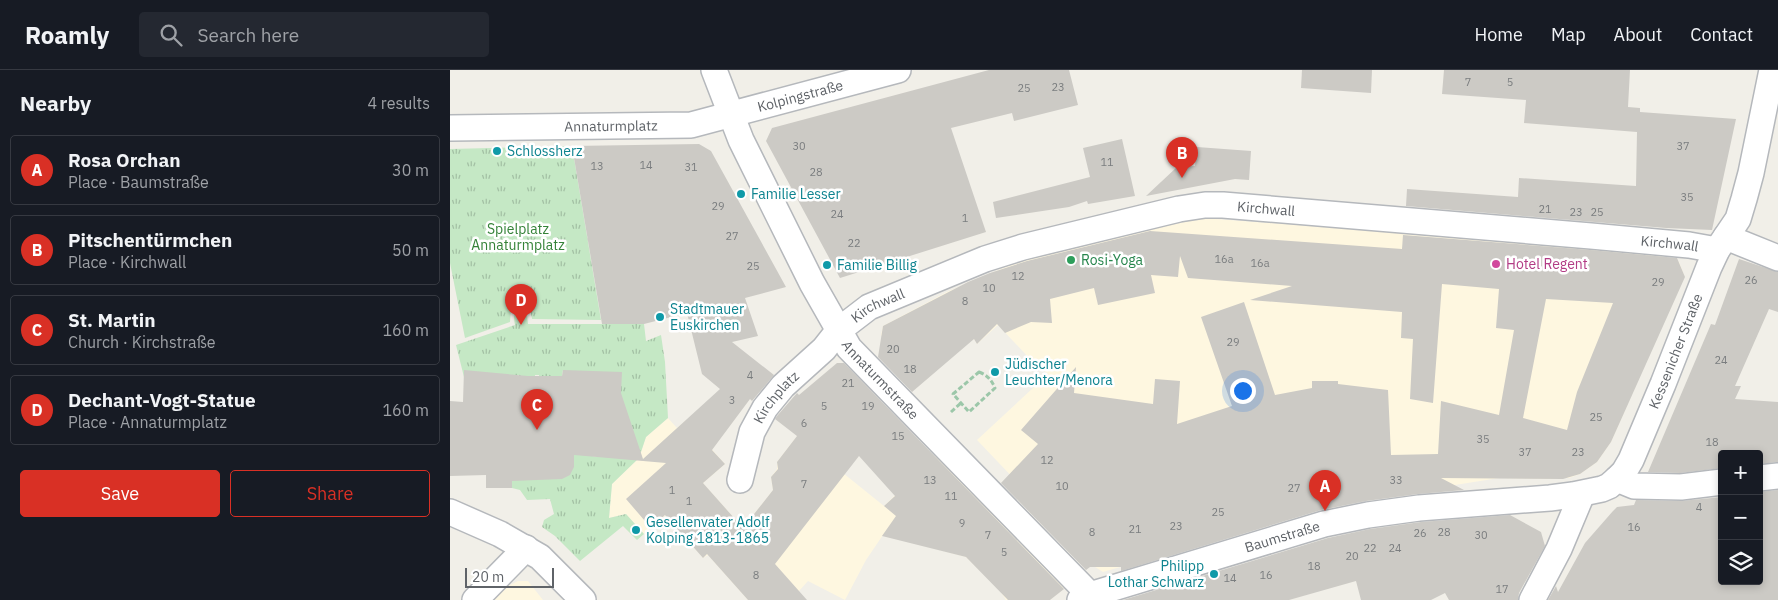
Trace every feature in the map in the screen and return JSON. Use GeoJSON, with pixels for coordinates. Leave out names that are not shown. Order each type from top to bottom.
{"type":"FeatureCollection","features":[{"type":"Feature","properties":{"kind":"street"},"geometry":{"type":"LineString","coordinates":[[714,70],[730,114]]}},
{"type":"Feature","properties":{"kind":"street","name":"Kolpingstraße"},"geometry":{"type":"LineString","coordinates":[[730,114],[898,70]]}},
{"type":"Feature","properties":{"kind":"street","name":"Kessenicher Straße"},"geometry":{"type":"LineString","coordinates":[[1582,494],[1602,490],[1610,486],[1624,472],[1631,460],[1664,384],[1709,267],[1738,219],[1751,173],[1772,70]]}},
{"type":"Feature","properties":{"kind":"street","name":"Annaturmplatz"},"geometry":{"type":"LineString","coordinates":[[452,125],[691,125],[730,114]]}},
{"type":"Feature","properties":{"kind":"street","name":"Annaturmstraße"},"geometry":{"type":"LineString","coordinates":[[730,114],[804,267],[849,348],[1088,598]]}},
{"type":"Feature","properties":{"kind":"street","name":"Kirchwall"},"geometry":{"type":"LineString","coordinates":[[838,330],[869,307],[985,259],[1067,236],[1180,209],[1205,205],[1689,245],[1722,243],[1778,258]]}},
{"type":"Feature","properties":{"kind":"street","name":"Kirchplatz"},"geometry":{"type":"LineString","coordinates":[[740,480],[752,432],[765,408],[783,386],[824,350],[838,330]]}},
{"type":"Feature","properties":{"kind":"street"},"geometry":{"type":"LineString","coordinates":[[1763,478],[1778,476]]}},
{"type":"Feature","properties":{"kind":"street"},"geometry":{"type":"LineString","coordinates":[[1617,479],[1634,486],[1681,487],[1718,482]]}},
{"type":"Feature","properties":{"kind":"street"},"geometry":{"type":"LineString","coordinates":[[1532,600],[1559,549],[1582,494]]}},
{"type":"Feature","properties":{"kind":"street","name":"Baumstraße"},"geometry":{"type":"LineString","coordinates":[[1088,598],[1324,524],[1368,515],[1419,508],[1582,494]]}},
{"type":"Feature","properties":{"kind":"street"},"geometry":{"type":"LineString","coordinates":[[450,512],[526,548],[540,557],[583,600]]}},
{"type":"Feature","properties":{"kind":"street"},"geometry":{"type":"LineString","coordinates":[[475,600],[526,548]]}},
{"type":"Feature","properties":{"kind":"path"},"geometry":{"type":"LineString","coordinates":[[979,372],[986,374],[994,388],[969,412],[961,403],[953,394],[979,372]]}},
{"type":"Feature","properties":{"kind":"path"},"geometry":{"type":"LineString","coordinates":[[951,412],[961,403]]}},
{"type":"Feature","properties":{"kind":"shaded area"},"geometry":{"type":"Polygon","coordinates":[[[1202,218],[1625,249],[1663,256],[1679,262],[1684,275],[1611,442],[1597,462],[1580,474],[1569,478],[1553,479],[1499,478],[1336,504],[1103,572],[1078,556],[1055,522],[977,440],[1048,374],[1031,360],[998,325],[977,344],[974,339],[910,369],[881,335],[883,326],[947,292],[1029,257],[1202,218]]]}},
{"type":"Feature","properties":{"kind":"shaded area"},"geometry":{"type":"Polygon","coordinates":[[[668,418],[677,428],[686,420],[725,464],[703,483],[743,528],[773,490],[771,477],[777,469],[777,462],[797,436],[884,506],[936,455],[1065,587],[1050,600],[1006,600],[999,589],[966,557],[921,545],[885,532],[866,560],[845,600],[808,581],[799,591],[748,600],[708,555],[703,558],[666,515],[644,534],[626,514],[609,518],[612,484],[639,458],[646,437],[668,418]]]}},
{"type":"Feature","properties":{"kind":"shaded area"},"geometry":{"type":"Polygon","coordinates":[[[518,581],[528,581],[543,600],[493,600],[508,586],[518,581]]]}},
{"type":"Feature","properties":{"kind":"green space","name":"Spielplatz Annaturmplatz"},"geometry":{"type":"Polygon","coordinates":[[[572,146],[601,320],[532,319],[530,309],[520,306],[511,310],[510,322],[465,338],[450,263],[450,149],[572,146]]]}},
{"type":"Feature","properties":{"kind":"green space"},"geometry":{"type":"Polygon","coordinates":[[[520,310],[525,311],[528,324],[644,324],[646,341],[661,335],[665,362],[668,418],[646,437],[639,458],[612,484],[609,518],[626,514],[644,534],[637,540],[623,526],[580,561],[555,536],[542,527],[544,520],[554,514],[550,499],[527,500],[520,490],[512,488],[512,477],[558,476],[560,479],[562,478],[571,456],[574,456],[574,449],[597,457],[563,370],[562,376],[539,380],[539,375],[535,375],[535,380],[519,379],[519,375],[489,379],[464,377],[456,345],[515,325],[515,314],[520,310]]]}},
{"type":"Feature","properties":{"kind":"building"},"geometry":{"type":"Polygon","coordinates":[[[989,70],[1069,70],[1078,105],[1014,121],[1012,113],[951,128],[986,232],[840,278],[766,141],[772,128],[989,70]]]}},
{"type":"Feature","properties":{"kind":"building"},"geometry":{"type":"Polygon","coordinates":[[[1302,70],[1372,70],[1371,93],[1301,88],[1302,70]]]}},
{"type":"Feature","properties":{"kind":"building"},"geometry":{"type":"Polygon","coordinates":[[[1444,70],[1630,70],[1628,107],[1640,108],[1640,112],[1736,119],[1712,230],[1666,228],[1406,206],[1407,189],[1518,197],[1519,178],[1636,186],[1637,132],[1524,123],[1526,100],[1442,94],[1444,70]]]}},
{"type":"Feature","properties":{"kind":"building"},"geometry":{"type":"Polygon","coordinates":[[[1122,139],[1135,196],[1088,204],[1087,201],[1069,207],[996,218],[993,202],[1090,177],[1083,148],[1122,139]]]}},
{"type":"Feature","properties":{"kind":"building"},"geometry":{"type":"Polygon","coordinates":[[[699,144],[711,151],[786,287],[745,298],[758,336],[732,342],[774,375],[752,401],[750,399],[712,450],[725,464],[703,483],[743,528],[773,490],[771,477],[778,469],[777,462],[797,436],[775,419],[797,393],[799,395],[837,363],[844,363],[1064,589],[1050,600],[1008,600],[966,557],[882,536],[896,516],[884,506],[895,496],[859,456],[775,564],[807,600],[748,600],[707,554],[703,558],[665,515],[651,528],[626,499],[666,463],[574,455],[574,467],[570,475],[562,479],[512,481],[512,488],[486,488],[486,475],[450,476],[450,401],[463,402],[464,370],[528,376],[562,376],[563,370],[622,372],[621,393],[643,459],[720,389],[702,374],[687,313],[644,324],[602,324],[572,146],[699,144]]]}},
{"type":"Feature","properties":{"kind":"building"},"geometry":{"type":"Polygon","coordinates":[[[1197,147],[1251,151],[1249,180],[1235,179],[1146,196],[1177,167],[1195,166],[1197,147]]]}},
{"type":"Feature","properties":{"kind":"building"},"geometry":{"type":"Polygon","coordinates":[[[1150,231],[1402,249],[1403,235],[1677,258],[1685,277],[1611,442],[1597,462],[1580,474],[1563,479],[1441,478],[1464,490],[1366,501],[1321,510],[1121,571],[1121,567],[1090,567],[1086,570],[1001,483],[1038,444],[1021,430],[1076,367],[1074,393],[1153,404],[1155,379],[1180,381],[1177,424],[1232,406],[1201,317],[1244,302],[1275,395],[1312,388],[1312,381],[1338,381],[1338,384],[1388,390],[1391,455],[1438,454],[1441,401],[1499,415],[1514,330],[1496,328],[1499,289],[1442,284],[1433,403],[1410,399],[1413,339],[1401,338],[1402,312],[1250,300],[1292,286],[1188,278],[1180,256],[1178,277],[1151,275],[1155,293],[1098,305],[1094,288],[1050,299],[1052,323],[1031,322],[1005,333],[997,324],[977,344],[974,339],[912,392],[878,357],[883,326],[968,282],[1027,261],[1150,231]],[[1546,299],[1523,418],[1567,430],[1577,392],[1613,303],[1546,299]]]}},
{"type":"Feature","properties":{"kind":"building"},"geometry":{"type":"Polygon","coordinates":[[[1739,259],[1778,272],[1778,312],[1769,309],[1735,386],[1741,386],[1735,399],[1778,402],[1778,462],[1763,464],[1763,450],[1718,450],[1718,468],[1680,473],[1648,472],[1711,324],[1715,325],[1739,259]]]}},
{"type":"Feature","properties":{"kind":"building"},"geometry":{"type":"Polygon","coordinates":[[[1778,490],[1778,600],[1548,600],[1556,586],[1558,592],[1585,543],[1613,511],[1617,507],[1634,505],[1636,500],[1681,501],[1718,497],[1718,585],[1763,585],[1763,492],[1778,490]]]}},
{"type":"Feature","properties":{"kind":"building"},"geometry":{"type":"Polygon","coordinates":[[[1510,515],[1541,532],[1545,546],[1519,593],[1518,600],[1449,600],[1445,593],[1431,600],[1361,600],[1356,581],[1289,600],[1123,600],[1328,538],[1370,529],[1421,522],[1510,515]]]}},
{"type":"Feature","properties":{"kind":"place","name":"Schlossherz"},"geometry":{"type":"Point","coordinates":[497,151]}},
{"type":"Feature","properties":{"kind":"place","name":"Pitschentürmchen"},"geometry":{"type":"Point","coordinates":[1182,178]}},
{"type":"Feature","properties":{"kind":"place","name":"Familie Lesser"},"geometry":{"type":"Point","coordinates":[741,194]}},
{"type":"Feature","properties":{"kind":"place","name":"Rosi-Yoga"},"geometry":{"type":"Point","coordinates":[1071,260]}},
{"type":"Feature","properties":{"kind":"place","name":"Hotel Regent"},"geometry":{"type":"Point","coordinates":[1496,264]}},
{"type":"Feature","properties":{"kind":"place","name":"Familie Billig"},"geometry":{"type":"Point","coordinates":[827,265]}},
{"type":"Feature","properties":{"kind":"place","name":"Stadtmauer Euskirchen"},"geometry":{"type":"Point","coordinates":[660,317]}},
{"type":"Feature","properties":{"kind":"place","name":"Dechant-Vogt-Statue"},"geometry":{"type":"Point","coordinates":[521,325]}},
{"type":"Feature","properties":{"kind":"place","name":"Jüdischer Leuchter/Menora"},"geometry":{"type":"Point","coordinates":[995,372]}},
{"type":"Feature","properties":{"kind":"place","name":"St. Martin"},"geometry":{"type":"Point","coordinates":[537,430]}},
{"type":"Feature","properties":{"kind":"place","name":"Rosa Orchan"},"geometry":{"type":"Point","coordinates":[1325,511]}},
{"type":"Feature","properties":{"kind":"place","name":"Gesellenvater Adolf Kolping 1813-1865"},"geometry":{"type":"Point","coordinates":[636,530]}},
{"type":"Feature","properties":{"kind":"place","name":"Philipp Lothar Schwarz"},"geometry":{"type":"Point","coordinates":[1214,574]}}]}
